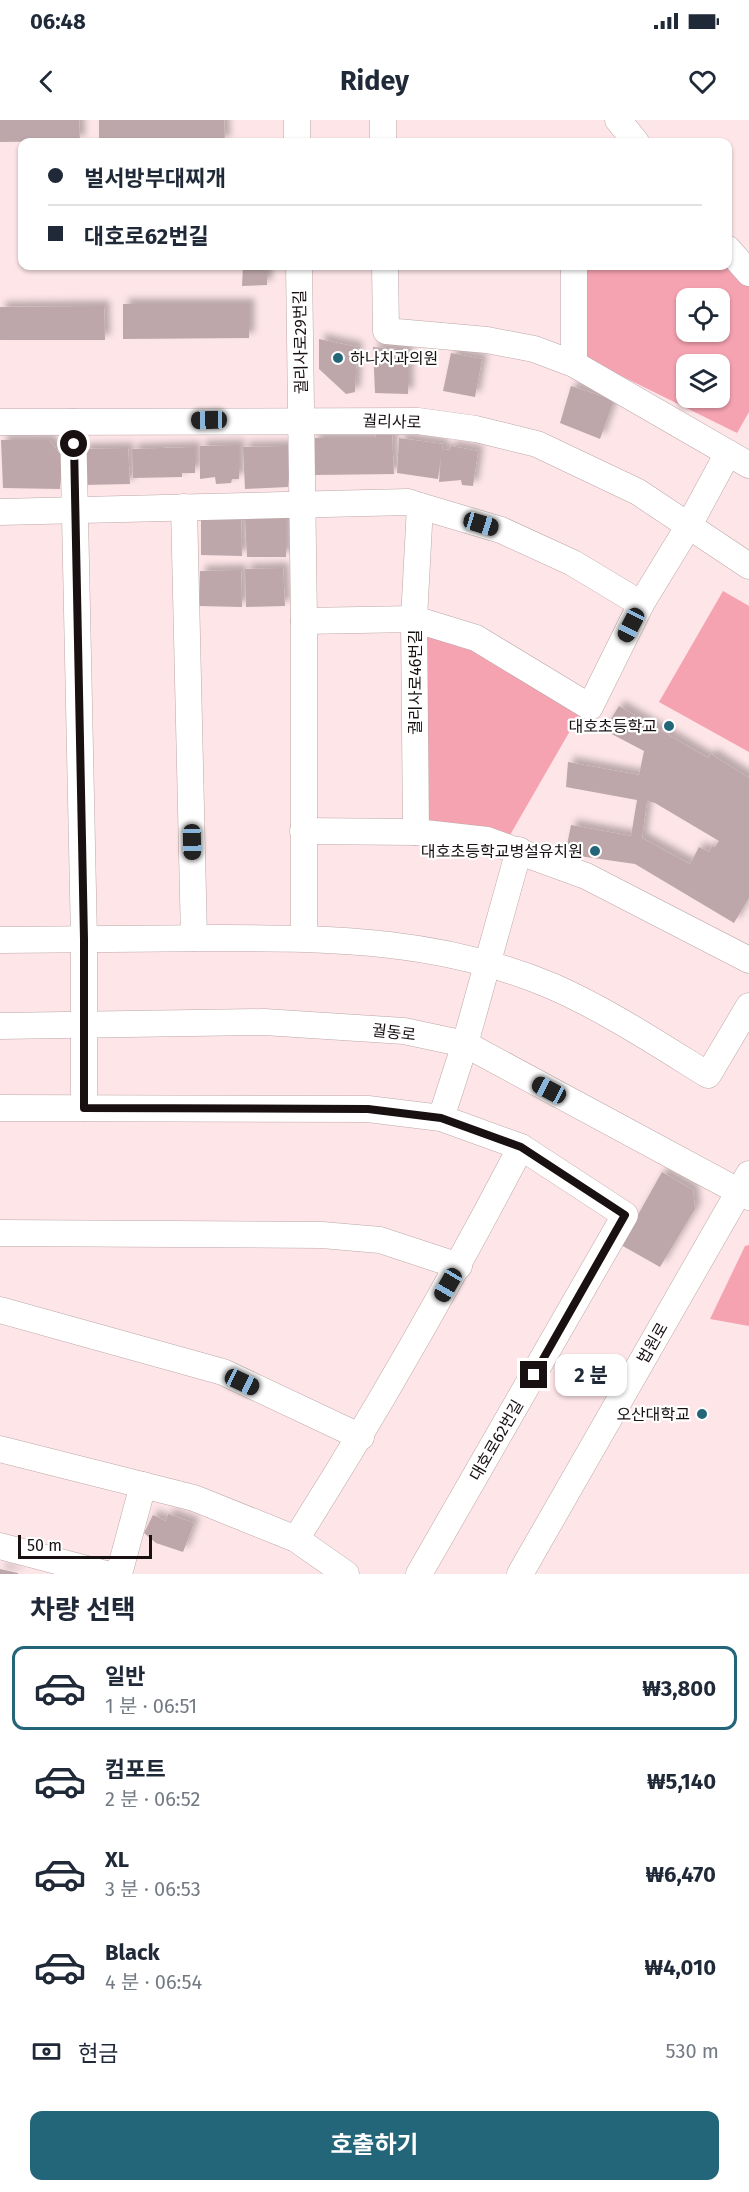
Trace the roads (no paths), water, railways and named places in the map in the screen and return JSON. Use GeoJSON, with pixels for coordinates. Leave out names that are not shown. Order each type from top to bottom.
{"type":"FeatureCollection","features":[{"type":"Feature","properties":{"kind":"street"},"geometry":{"type":"LineString","coordinates":[[297,120],[297,138]]}},
{"type":"Feature","properties":{"kind":"street"},"geometry":{"type":"LineString","coordinates":[[382,120],[383,138]]}},
{"type":"Feature","properties":{"kind":"street"},"geometry":{"type":"LineString","coordinates":[[618,120],[633,138]]}},
{"type":"Feature","properties":{"kind":"street"},"geometry":{"type":"LineString","coordinates":[[732,254],[749,273]]}},
{"type":"Feature","properties":{"kind":"street","name":"궐리사로29번길"},"geometry":{"type":"LineString","coordinates":[[299,270],[300,504],[304,621],[304,938]]}},
{"type":"Feature","properties":{"kind":"street"},"geometry":{"type":"LineString","coordinates":[[304,621],[414,619],[476,638],[590,707],[641,604],[688,527],[739,459],[574,364],[534,349],[487,340],[386,332],[385,270]]}},
{"type":"Feature","properties":{"kind":"street"},"geometry":{"type":"LineString","coordinates":[[574,270],[574,364]]}},
{"type":"Feature","properties":{"kind":"street","name":"궐리사로"},"geometry":{"type":"LineString","coordinates":[[0,422],[300,419],[418,421],[476,429],[537,444],[638,492],[749,566]]}},
{"type":"Feature","properties":{"kind":"street"},"geometry":{"type":"LineString","coordinates":[[73,422],[84,939],[84,1108]]}},
{"type":"Feature","properties":{"kind":"street"},"geometry":{"type":"LineString","coordinates":[[0,512],[408,502],[501,530],[573,563],[641,604]]}},
{"type":"Feature","properties":{"kind":"street","name":"궐리사로46번길"},"geometry":{"type":"LineString","coordinates":[[416,832],[414,619],[420,506]]}},
{"type":"Feature","properties":{"kind":"street"},"geometry":{"type":"LineString","coordinates":[[184,507],[194,938]]}},
{"type":"Feature","properties":{"kind":"street"},"geometry":{"type":"LineString","coordinates":[[303,831],[416,832],[487,840],[586,876],[749,960]]}},
{"type":"Feature","properties":{"kind":"street"},"geometry":{"type":"LineString","coordinates":[[441,1118],[465,1044],[519,850]]}},
{"type":"Feature","properties":{"kind":"street"},"geometry":{"type":"LineString","coordinates":[[0,940],[304,938],[379,942],[486,964],[553,987],[590,1005],[708,1075],[749,1005]]}},
{"type":"Feature","properties":{"kind":"street","name":"궐동로"},"geometry":{"type":"LineString","coordinates":[[0,1026],[264,1022],[404,1031],[465,1044],[746,1187]]}},
{"type":"Feature","properties":{"kind":"street","name":"대호로62번길"},"geometry":{"type":"LineString","coordinates":[[0,1108],[368,1109],[441,1118],[521,1147],[625,1215],[419,1574]]}},
{"type":"Feature","properties":{"kind":"street"},"geometry":{"type":"LineString","coordinates":[[296,1539],[361,1437],[459,1266],[521,1147]]}},
{"type":"Feature","properties":{"kind":"street","name":"법원로"},"geometry":{"type":"LineString","coordinates":[[520,1574],[746,1187]]}},
{"type":"Feature","properties":{"kind":"street"},"geometry":{"type":"LineString","coordinates":[[0,1233],[322,1234],[380,1240],[459,1266]]}},
{"type":"Feature","properties":{"kind":"street"},"geometry":{"type":"LineString","coordinates":[[0,1311],[223,1372],[361,1437]]}},
{"type":"Feature","properties":{"kind":"street"},"geometry":{"type":"LineString","coordinates":[[0,1449],[194,1498],[296,1539],[346,1574]]}},
{"type":"Feature","properties":{"kind":"street"},"geometry":{"type":"LineString","coordinates":[[119,1574],[143,1485]]}},
{"type":"Feature","properties":{"kind":"street"},"geometry":{"type":"LineString","coordinates":[[0,1546],[106,1574]]}},
{"type":"Feature","properties":{"kind":"place","name":"하나치과의원"},"geometry":{"type":"Point","coordinates":[338,358]}},
{"type":"Feature","properties":{"kind":"place","name":"대호초등학교"},"geometry":{"type":"Point","coordinates":[669,726]}},
{"type":"Feature","properties":{"kind":"place","name":"대호초등학교병설유치원"},"geometry":{"type":"Point","coordinates":[595,851]}},
{"type":"Feature","properties":{"kind":"place","name":"오산대학교"},"geometry":{"type":"Point","coordinates":[702,1414]}}]}
